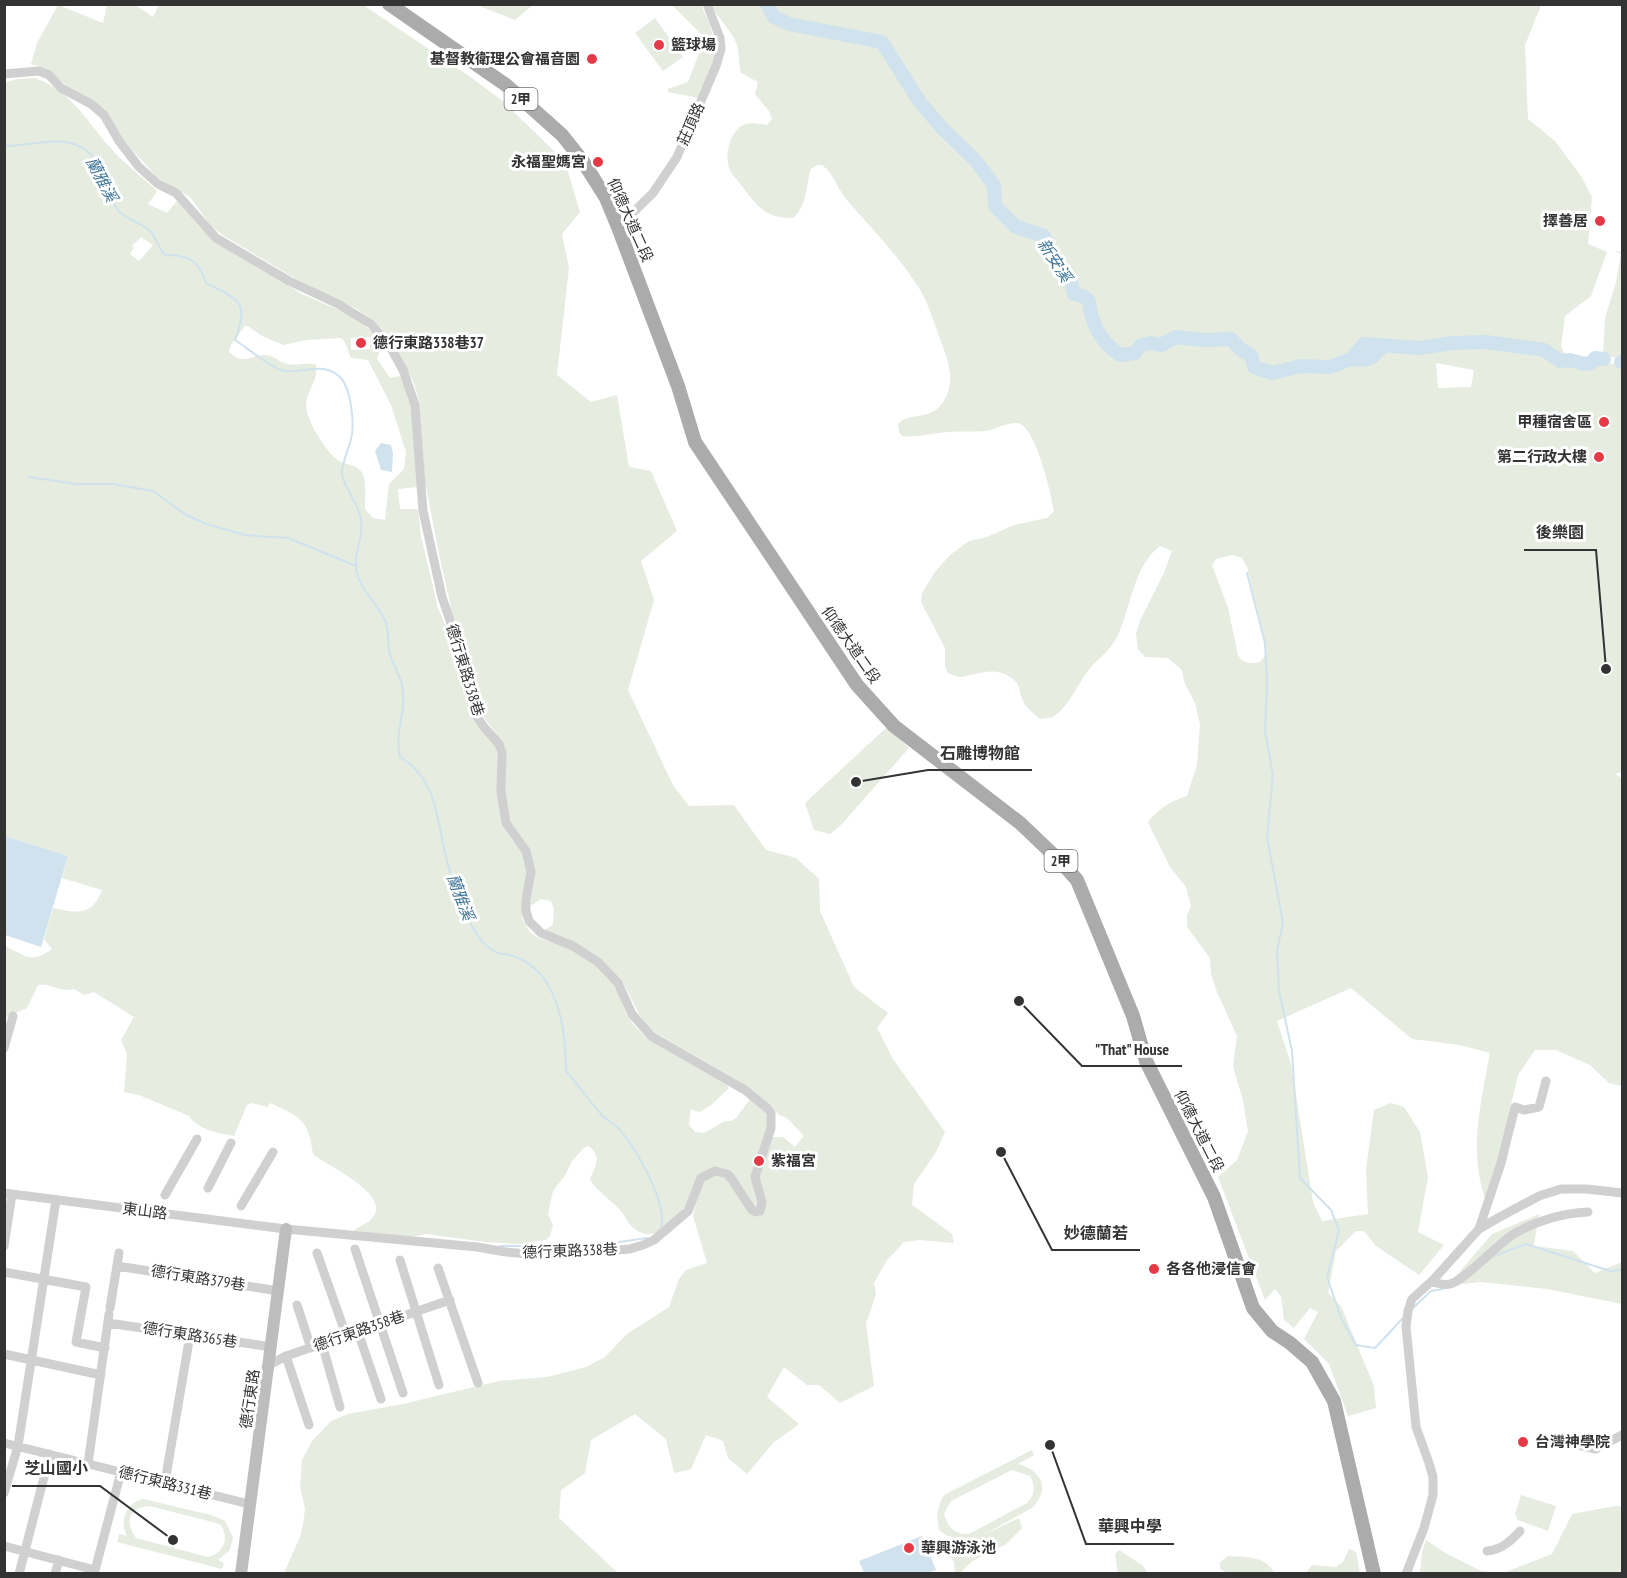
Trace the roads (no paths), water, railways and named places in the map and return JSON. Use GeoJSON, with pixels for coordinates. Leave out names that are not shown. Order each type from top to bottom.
{"type":"FeatureCollection","features":[{"type":"Feature","properties":{"kind":"main road","name":"仰德大道二段"},"geometry":{"type":"LineString","coordinates":[[389,4],[506,85],[562,135],[582,160],[606,198],[618,227],[678,386],[695,441],[857,685],[894,726],[1020,823],[1077,880],[1133,1016],[1146,1061],[1214,1197],[1253,1308],[1272,1331],[1312,1362],[1334,1401],[1374,1574]]}},
{"type":"Feature","properties":{"kind":"street","name":"莊頂路"},"geometry":{"type":"LineString","coordinates":[[618,227],[653,193],[677,157],[716,66],[721,49],[720,38],[707,4]]}},
{"type":"Feature","properties":{"kind":"street","name":"德行東路338巷"},"geometry":{"type":"LineString","coordinates":[[4,74],[39,71],[49,75],[61,88],[73,96],[91,104],[104,115],[118,141],[139,167],[158,184],[176,193],[216,238],[289,281],[360,316],[382,337],[403,370],[415,405],[423,511],[442,597],[469,676],[477,717],[483,728],[499,744],[502,753],[501,791],[506,823],[526,851],[531,872],[526,900],[529,921],[541,933],[573,946],[598,962],[618,983],[632,1014],[651,1036],[745,1090],[760,1100],[771,1113],[771,1128],[756,1172],[756,1184],[762,1204],[760,1211],[752,1210],[735,1182],[726,1174],[710,1172],[702,1178],[693,1203],[678,1221],[654,1240],[630,1249],[590,1252],[554,1250],[529,1254],[286,1229]]}},
{"type":"Feature","properties":{"kind":"street"},"geometry":{"type":"LineString","coordinates":[[4,1048],[13,1016]]}},
{"type":"Feature","properties":{"kind":"street"},"geometry":{"type":"LineString","coordinates":[[1479,1229],[1501,1163],[1515,1107],[1524,1110],[1539,1107],[1546,1080]]}},
{"type":"Feature","properties":{"kind":"street"},"geometry":{"type":"LineString","coordinates":[[165,1195],[197,1139]]}},
{"type":"Feature","properties":{"kind":"street"},"geometry":{"type":"LineString","coordinates":[[208,1188],[231,1143]]}},
{"type":"Feature","properties":{"kind":"street"},"geometry":{"type":"LineString","coordinates":[[241,1206],[273,1152]]}},
{"type":"Feature","properties":{"kind":"street"},"geometry":{"type":"LineString","coordinates":[[1406,1574],[1433,1496],[1433,1477],[1416,1428],[1406,1327],[1412,1299],[1432,1281],[1479,1229],[1539,1196],[1561,1190],[1587,1189],[1623,1193]]}},
{"type":"Feature","properties":{"kind":"street"},"geometry":{"type":"LineString","coordinates":[[4,1246],[8,1193]]}},
{"type":"Feature","properties":{"kind":"street","name":"東山路"},"geometry":{"type":"LineString","coordinates":[[8,1193],[286,1229]]}},
{"type":"Feature","properties":{"kind":"street"},"geometry":{"type":"LineString","coordinates":[[4,1493],[18,1446],[56,1200]]}},
{"type":"Feature","properties":{"kind":"street"},"geometry":{"type":"LineString","coordinates":[[1432,1281],[1439,1284],[1450,1284],[1461,1279],[1508,1238],[1532,1225],[1575,1212],[1588,1212]]}},
{"type":"Feature","properties":{"kind":"street","name":"德行東路"},"geometry":{"type":"LineString","coordinates":[[241,1574],[286,1229]]}},
{"type":"Feature","properties":{"kind":"street"},"geometry":{"type":"LineString","coordinates":[[355,1249],[403,1393]]}},
{"type":"Feature","properties":{"kind":"street"},"geometry":{"type":"LineString","coordinates":[[88,1464],[119,1253]]}},
{"type":"Feature","properties":{"kind":"street"},"geometry":{"type":"LineString","coordinates":[[317,1253],[346,1335]]}},
{"type":"Feature","properties":{"kind":"street"},"geometry":{"type":"LineString","coordinates":[[400,1260],[439,1385]]}},
{"type":"Feature","properties":{"kind":"street","name":"德行東路379巷"},"geometry":{"type":"LineString","coordinates":[[117,1266],[279,1291]]}},
{"type":"Feature","properties":{"kind":"street"},"geometry":{"type":"LineString","coordinates":[[438,1268],[478,1383]]}},
{"type":"Feature","properties":{"kind":"street"},"geometry":{"type":"LineString","coordinates":[[4,1272],[86,1287],[76,1342],[105,1348]]}},
{"type":"Feature","properties":{"kind":"street","name":"德行東路358巷"},"geometry":{"type":"LineString","coordinates":[[269,1365],[286,1356],[450,1300]]}},
{"type":"Feature","properties":{"kind":"street"},"geometry":{"type":"LineString","coordinates":[[297,1305],[311,1348]]}},
{"type":"Feature","properties":{"kind":"street","name":"德行東路365巷"},"geometry":{"type":"LineString","coordinates":[[109,1315],[190,1335],[272,1347]]}},
{"type":"Feature","properties":{"kind":"street"},"geometry":{"type":"LineString","coordinates":[[358,1332],[381,1399]]}},
{"type":"Feature","properties":{"kind":"street"},"geometry":{"type":"LineString","coordinates":[[165,1482],[190,1335]]}},
{"type":"Feature","properties":{"kind":"street"},"geometry":{"type":"LineString","coordinates":[[322,1344],[340,1407]]}},
{"type":"Feature","properties":{"kind":"street"},"geometry":{"type":"LineString","coordinates":[[4,1353],[101,1375]]}},
{"type":"Feature","properties":{"kind":"street"},"geometry":{"type":"LineString","coordinates":[[286,1356],[309,1425]]}},
{"type":"Feature","properties":{"kind":"street"},"geometry":{"type":"LineString","coordinates":[[1573,1444],[1596,1449],[1623,1436]]}},
{"type":"Feature","properties":{"kind":"street","name":"德行東路331巷"},"geometry":{"type":"LineString","coordinates":[[4,1443],[165,1482],[250,1506]]}},
{"type":"Feature","properties":{"kind":"street"},"geometry":{"type":"LineString","coordinates":[[19,1574],[50,1454]]}},
{"type":"Feature","properties":{"kind":"street"},"geometry":{"type":"LineString","coordinates":[[4,1546],[95,1572],[121,1472]]}},
{"type":"Feature","properties":{"kind":"street"},"geometry":{"type":"LineString","coordinates":[[1487,1551],[1494,1551],[1510,1542],[1520,1531]]}},
{"type":"Feature","properties":{"kind":"street"},"geometry":{"type":"LineString","coordinates":[[56,1574],[59,1560]]}},
{"type":"Feature","properties":{"kind":"water"},"geometry":{"type":"Polygon","coordinates":[[[381,443],[391,445],[392,472],[381,470],[375,451],[381,443]]]}},
{"type":"Feature","properties":{"kind":"water"},"geometry":{"type":"Polygon","coordinates":[[[5,836],[68,856],[41,947],[5,935],[5,836]]]}},
{"type":"Feature","properties":{"kind":"water","name":"華興游泳池"},"geometry":{"type":"Polygon","coordinates":[[[922,1536],[936,1570],[927,1573],[864,1573],[859,1561],[922,1536]]]}},
{"type":"Feature","properties":{"kind":"waterway","name":"新安溪"},"geometry":{"type":"LineString","coordinates":[[767,4],[774,17],[789,24],[882,42],[919,101],[942,128],[975,160],[994,185],[995,206],[1016,227],[1044,236],[1053,259],[1070,278],[1074,294],[1083,296],[1089,301],[1098,332],[1120,355],[1135,353],[1141,345],[1151,343],[1161,345],[1176,337],[1203,340],[1231,339],[1240,349],[1251,355],[1254,367],[1272,373],[1301,366],[1330,367],[1351,359],[1364,344],[1420,348],[1452,343],[1486,342],[1544,350],[1560,361],[1570,360],[1584,364],[1591,363],[1595,358],[1604,359]]}},
{"type":"Feature","properties":{"kind":"waterway","name":"蘭雅溪"},"geometry":{"type":"LineString","coordinates":[[4,146],[57,142],[81,147],[100,167],[114,204],[121,213],[151,232],[165,255],[181,256],[192,260],[200,269],[206,283],[239,303],[241,317],[235,340],[279,370],[320,369],[327,370],[341,378],[350,398],[353,425],[342,474],[358,508],[361,520],[356,559],[357,573],[362,586],[385,620],[389,651],[402,685],[403,704],[398,739],[400,757],[412,766],[429,788],[450,873],[464,896],[471,925],[484,944],[493,951],[514,956],[530,965],[542,976],[551,990],[562,1022],[566,1071],[601,1114],[619,1129],[642,1162],[660,1205],[661,1229]]}},
{"type":"Feature","properties":{"kind":"waterway","name":"新安溪"},"geometry":{"type":"LineString","coordinates":[[1351,359],[1369,359],[1383,346]]}},
{"type":"Feature","properties":{"kind":"waterway","name":"蘭雅溪"},"geometry":{"type":"LineString","coordinates":[[29,477],[76,484],[113,484],[153,491],[185,514],[206,524],[245,535],[288,538],[356,566]]}},
{"type":"Feature","properties":{"kind":"waterway"},"geometry":{"type":"LineString","coordinates":[[1247,573],[1265,643],[1267,682],[1265,731],[1273,775],[1267,837],[1283,923],[1277,950],[1279,991],[1292,1051],[1300,1178],[1331,1210],[1339,1230],[1327,1277],[1341,1318],[1356,1345],[1375,1348],[1403,1318]]}},
{"type":"Feature","properties":{"kind":"waterway","name":"蘭雅溪"},"geometry":{"type":"LineString","coordinates":[[500,1246],[556,1243],[591,1246],[647,1238]]}},
{"type":"Feature","properties":{"kind":"waterway"},"geometry":{"type":"LineString","coordinates":[[1494,1256],[1526,1244],[1610,1271],[1622,1270]]}},
{"type":"Feature","properties":{"kind":"waterway"},"geometry":{"type":"LineString","coordinates":[[1413,1308],[1431,1291],[1443,1289]]}},
{"type":"Feature","properties":{"kind":"place","name":"籃球場"},"geometry":{"type":"Point","coordinates":[659,45]}},
{"type":"Feature","properties":{"kind":"place","name":"基督教衛理公會福音園"},"geometry":{"type":"Point","coordinates":[592,59]}},
{"type":"Feature","properties":{"kind":"place","name":"永福聖媽宮"},"geometry":{"type":"Point","coordinates":[598,162]}},
{"type":"Feature","properties":{"kind":"place","name":"擇善居"},"geometry":{"type":"Point","coordinates":[1600,221]}},
{"type":"Feature","properties":{"kind":"place","name":"德行東路338巷37"},"geometry":{"type":"Point","coordinates":[361,343]}},
{"type":"Feature","properties":{"kind":"place","name":"甲種宿舍區"},"geometry":{"type":"Point","coordinates":[1604,422]}},
{"type":"Feature","properties":{"kind":"place","name":"第二行政大樓"},"geometry":{"type":"Point","coordinates":[1599,457]}},
{"type":"Feature","properties":{"kind":"place","name":"後樂園"},"geometry":{"type":"Point","coordinates":[1606,669]}},
{"type":"Feature","properties":{"kind":"place","name":"石雕博物館"},"geometry":{"type":"Point","coordinates":[856,782]}},
{"type":"Feature","properties":{"kind":"place","name":"\"That\" House"},"geometry":{"type":"Point","coordinates":[1019,1001]}},
{"type":"Feature","properties":{"kind":"place","name":"妙德蘭若"},"geometry":{"type":"Point","coordinates":[1001,1152]}},
{"type":"Feature","properties":{"kind":"place","name":"紫福宮"},"geometry":{"type":"Point","coordinates":[759,1161]}},
{"type":"Feature","properties":{"kind":"place","name":"各各他浸信會"},"geometry":{"type":"Point","coordinates":[1154,1269]}},
{"type":"Feature","properties":{"kind":"place","name":"台灣神學院"},"geometry":{"type":"Point","coordinates":[1523,1442]}},
{"type":"Feature","properties":{"kind":"place","name":"華興中學"},"geometry":{"type":"Point","coordinates":[1050,1445]}},
{"type":"Feature","properties":{"kind":"place","name":"芝山國小"},"geometry":{"type":"Point","coordinates":[173,1540]}},
{"type":"Feature","properties":{"kind":"place","name":"華興游泳池"},"geometry":{"type":"Point","coordinates":[909,1548]}}]}
